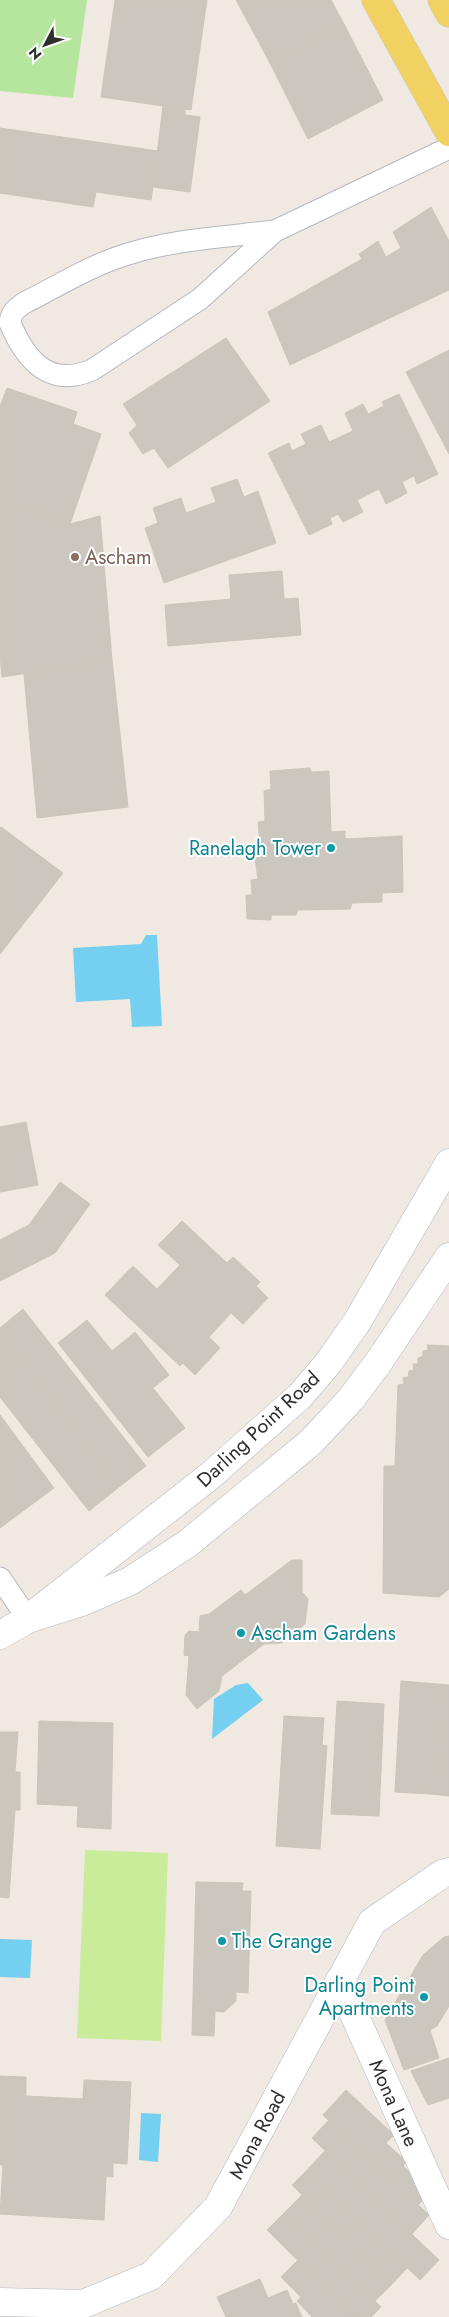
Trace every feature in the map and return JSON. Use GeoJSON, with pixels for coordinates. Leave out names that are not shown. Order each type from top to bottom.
{"type":"FeatureCollection","features":[{"type":"Feature","properties":{"kind":"main road"},"geometry":{"type":"LineString","coordinates":[[376,0],[449,132]]}},
{"type":"Feature","properties":{"kind":"main road"},"geometry":{"type":"LineString","coordinates":[[442,0],[449,13]]}},
{"type":"Feature","properties":{"kind":"street","name":"Darling Point Road"},"geometry":{"type":"LineString","coordinates":[[0,1635],[28,1619],[211,1475],[300,1396],[329,1362],[357,1322],[449,1163]]}},
{"type":"Feature","properties":{"kind":"street"},"geometry":{"type":"LineString","coordinates":[[28,1619],[82,1602],[130,1582],[187,1544],[311,1442],[351,1399],[378,1363],[449,1257]]}},
{"type":"Feature","properties":{"kind":"street","name":"Mona Road"},"geometry":{"type":"LineString","coordinates":[[0,2302],[83,2304],[151,2276],[218,2207],[372,1922],[442,1874],[449,1872]]}},
{"type":"Feature","properties":{"kind":"street","name":"Mona Lane"},"geometry":{"type":"LineString","coordinates":[[339,1982],[449,2225]]}},
{"type":"Feature","properties":{"kind":"lane"},"geometry":{"type":"LineString","coordinates":[[275,231],[168,244],[128,254],[100,264],[24,303],[15,309],[11,315],[10,323],[33,361],[41,369],[53,375],[80,375],[92,370],[200,299],[275,231],[449,148]]}},
{"type":"Feature","properties":{"kind":"lane"},"geometry":{"type":"LineString","coordinates":[[0,1578],[28,1619]]}},
{"type":"Feature","properties":{"kind":"green space"},"geometry":{"type":"Polygon","coordinates":[[[0,0],[87,0],[73,98],[0,91],[0,0]]]}},
{"type":"Feature","properties":{"kind":"green space"},"geometry":{"type":"Polygon","coordinates":[[[85,1850],[168,1853],[161,2041],[77,2038],[85,1850]]]}},
{"type":"Feature","properties":{"kind":"water"},"geometry":{"type":"Polygon","coordinates":[[[146,935],[157,935],[162,1026],[132,1027],[130,999],[76,1002],[73,948],[141,944],[146,935]]]}},
{"type":"Feature","properties":{"kind":"water"},"geometry":{"type":"Polygon","coordinates":[[[248,1683],[263,1700],[212,1739],[214,1699],[236,1685],[248,1683]]]}},
{"type":"Feature","properties":{"kind":"water"},"geometry":{"type":"Polygon","coordinates":[[[0,1939],[32,1940],[30,1978],[0,1977],[0,1939]]]}},
{"type":"Feature","properties":{"kind":"water"},"geometry":{"type":"Polygon","coordinates":[[[141,2113],[161,2114],[158,2162],[139,2160],[141,2113]]]}},
{"type":"Feature","properties":{"kind":"building"},"geometry":{"type":"Polygon","coordinates":[[[115,0],[207,0],[191,110],[101,97],[115,0]]]}},
{"type":"Feature","properties":{"kind":"building"},"geometry":{"type":"Polygon","coordinates":[[[236,0],[331,0],[344,24],[270,63],[236,0]]]}},
{"type":"Feature","properties":{"kind":"building"},"geometry":{"type":"Polygon","coordinates":[[[344,24],[383,100],[308,139],[270,63],[344,24]]]}},
{"type":"Feature","properties":{"kind":"building"},"geometry":{"type":"Polygon","coordinates":[[[163,106],[185,109],[185,115],[200,117],[190,192],[153,187],[163,106]]]}},
{"type":"Feature","properties":{"kind":"building"},"geometry":{"type":"Polygon","coordinates":[[[0,128],[158,151],[151,200],[96,192],[93,207],[0,193],[0,128]]]}},
{"type":"Feature","properties":{"kind":"building"},"geometry":{"type":"Polygon","coordinates":[[[431,207],[449,241],[449,290],[290,365],[268,312],[362,259],[359,254],[378,241],[386,257],[401,248],[393,232],[431,207]]]}},
{"type":"Feature","properties":{"kind":"building"},"geometry":{"type":"Polygon","coordinates":[[[226,338],[270,401],[168,468],[154,448],[143,454],[129,433],[137,425],[123,404],[226,338]]]}},
{"type":"Feature","properties":{"kind":"building"},"geometry":{"type":"Polygon","coordinates":[[[449,350],[449,454],[406,372],[449,350]]]}},
{"type":"Feature","properties":{"kind":"building"},"geometry":{"type":"Polygon","coordinates":[[[7,388],[77,412],[73,424],[101,434],[70,524],[0,500],[0,407],[7,388]]]}},
{"type":"Feature","properties":{"kind":"building"},"geometry":{"type":"Polygon","coordinates":[[[399,394],[438,474],[417,484],[414,476],[402,482],[407,493],[386,504],[379,489],[357,500],[363,512],[343,522],[338,514],[330,518],[332,524],[309,535],[268,453],[289,443],[292,451],[306,444],[301,434],[321,425],[329,442],[353,431],[345,413],[363,404],[368,414],[384,406],[382,402],[399,394]]]}},
{"type":"Feature","properties":{"kind":"building"},"geometry":{"type":"Polygon","coordinates":[[[237,479],[244,497],[258,491],[276,543],[164,583],[145,528],[158,523],[153,508],[181,498],[186,513],[216,502],[211,488],[237,479]]]}},
{"type":"Feature","properties":{"kind":"building"},"geometry":{"type":"Polygon","coordinates":[[[0,500],[70,524],[100,516],[112,660],[2,677],[0,654],[0,500]]]}},
{"type":"Feature","properties":{"kind":"building"},"geometry":{"type":"Polygon","coordinates":[[[282,571],[284,599],[298,598],[301,635],[168,646],[165,605],[231,599],[229,575],[282,571]]]}},
{"type":"Feature","properties":{"kind":"building"},"geometry":{"type":"Polygon","coordinates":[[[112,660],[128,807],[37,818],[24,674],[112,660]]]}},
{"type":"Feature","properties":{"kind":"building","name":"Ranelagh Tower"},"geometry":{"type":"Polygon","coordinates":[[[310,768],[311,772],[329,771],[331,832],[345,831],[345,839],[402,836],[403,892],[382,893],[382,902],[352,903],[350,909],[298,910],[296,915],[271,915],[271,920],[247,919],[246,895],[252,895],[251,880],[258,879],[255,858],[261,857],[258,822],[265,821],[264,791],[271,789],[270,771],[310,768]]]}},
{"type":"Feature","properties":{"kind":"building"},"geometry":{"type":"Polygon","coordinates":[[[0,828],[63,873],[0,954],[0,828]]]}},
{"type":"Feature","properties":{"kind":"building"},"geometry":{"type":"Polygon","coordinates":[[[26,1122],[38,1185],[0,1192],[0,1127],[26,1122]]]}},
{"type":"Feature","properties":{"kind":"building"},"geometry":{"type":"Polygon","coordinates":[[[60,1182],[90,1204],[55,1253],[0,1281],[0,1240],[29,1225],[60,1182]]]}},
{"type":"Feature","properties":{"kind":"building"},"geometry":{"type":"Polygon","coordinates":[[[182,1221],[227,1263],[233,1257],[260,1282],[256,1286],[268,1298],[243,1324],[231,1313],[209,1337],[220,1348],[195,1375],[183,1363],[180,1366],[105,1295],[133,1266],[157,1289],[180,1265],[158,1245],[182,1221]]]}},
{"type":"Feature","properties":{"kind":"building"},"geometry":{"type":"Polygon","coordinates":[[[23,1309],[146,1466],[119,1487],[0,1334],[0,1328],[23,1309]]]}},
{"type":"Feature","properties":{"kind":"building"},"geometry":{"type":"Polygon","coordinates":[[[87,1320],[112,1351],[135,1332],[169,1375],[153,1388],[185,1428],[148,1457],[58,1343],[87,1320]]]}},
{"type":"Feature","properties":{"kind":"building"},"geometry":{"type":"Polygon","coordinates":[[[0,1334],[119,1487],[89,1511],[0,1397],[0,1334]]]}},
{"type":"Feature","properties":{"kind":"building"},"geometry":{"type":"Polygon","coordinates":[[[427,1345],[449,1346],[449,1589],[439,1597],[383,1593],[384,1466],[395,1466],[398,1385],[404,1384],[403,1378],[408,1377],[409,1371],[414,1370],[413,1364],[418,1364],[418,1358],[423,1356],[423,1351],[428,1350],[427,1345]]]}},
{"type":"Feature","properties":{"kind":"building"},"geometry":{"type":"Polygon","coordinates":[[[0,1415],[54,1488],[0,1528],[0,1415]]]}},
{"type":"Feature","properties":{"kind":"building","name":"Ascham Gardens"},"geometry":{"type":"Polygon","coordinates":[[[292,1560],[302,1560],[302,1592],[308,1599],[305,1624],[282,1643],[264,1644],[222,1676],[219,1691],[197,1709],[186,1695],[189,1656],[184,1655],[185,1635],[189,1631],[199,1632],[200,1616],[209,1614],[241,1590],[245,1595],[292,1560]]]}},
{"type":"Feature","properties":{"kind":"building"},"geometry":{"type":"Polygon","coordinates":[[[401,1681],[437,1684],[431,1794],[395,1792],[401,1681]]]}},
{"type":"Feature","properties":{"kind":"building"},"geometry":{"type":"Polygon","coordinates":[[[437,1684],[449,1685],[449,1796],[431,1794],[437,1684]]]}},
{"type":"Feature","properties":{"kind":"building"},"geometry":{"type":"Polygon","coordinates":[[[337,1701],[384,1704],[379,1816],[331,1814],[337,1701]]]}},
{"type":"Feature","properties":{"kind":"building"},"geometry":{"type":"Polygon","coordinates":[[[284,1716],[324,1718],[322,1745],[327,1746],[320,1849],[276,1846],[284,1716]]]}},
{"type":"Feature","properties":{"kind":"building"},"geometry":{"type":"Polygon","coordinates":[[[39,1721],[113,1723],[111,1829],[77,1827],[78,1806],[37,1804],[39,1721]]]}},
{"type":"Feature","properties":{"kind":"building"},"geometry":{"type":"Polygon","coordinates":[[[0,1732],[18,1732],[15,1772],[20,1772],[20,1810],[15,1810],[9,1898],[0,1897],[0,1732]]]}},
{"type":"Feature","properties":{"kind":"building","name":"The Grange"},"geometry":{"type":"Polygon","coordinates":[[[196,1882],[243,1883],[242,1891],[251,1891],[248,1993],[236,1992],[236,2001],[224,2012],[215,2011],[214,2036],[192,2035],[196,1882]]]}},
{"type":"Feature","properties":{"kind":"building","name":"Darling Point Apartments"},"geometry":{"type":"Polygon","coordinates":[[[449,1936],[449,2006],[437,2026],[430,2030],[439,2058],[404,2070],[385,2020],[423,1955],[444,1937],[449,1936]]]}},
{"type":"Feature","properties":{"kind":"building"},"geometry":{"type":"Polygon","coordinates":[[[449,2058],[449,2098],[428,2105],[411,2071],[449,2058]]]}},
{"type":"Feature","properties":{"kind":"building"},"geometry":{"type":"Polygon","coordinates":[[[0,2076],[26,2077],[26,2096],[83,2099],[84,2080],[131,2082],[127,2164],[113,2163],[113,2177],[106,2176],[104,2220],[0,2214],[3,2165],[0,2165],[0,2076]]]}},
{"type":"Feature","properties":{"kind":"building"},"geometry":{"type":"Polygon","coordinates":[[[346,2090],[394,2135],[386,2143],[407,2162],[403,2166],[417,2179],[414,2183],[424,2192],[423,2200],[418,2205],[323,2115],[346,2090]]]}},
{"type":"Feature","properties":{"kind":"building"},"geometry":{"type":"Polygon","coordinates":[[[329,2120],[429,2215],[412,2234],[312,2138],[329,2120]]]}},
{"type":"Feature","properties":{"kind":"building"},"geometry":{"type":"Polygon","coordinates":[[[325,2151],[439,2260],[420,2280],[306,2171],[325,2151]]]}},
{"type":"Feature","properties":{"kind":"building"},"geometry":{"type":"Polygon","coordinates":[[[306,2171],[407,2268],[392,2284],[292,2185],[306,2171]]]}},
{"type":"Feature","properties":{"kind":"building"},"geometry":{"type":"Polygon","coordinates":[[[302,2195],[392,2284],[375,2301],[285,2212],[302,2195]]]}},
{"type":"Feature","properties":{"kind":"building"},"geometry":{"type":"Polygon","coordinates":[[[285,2212],[381,2307],[371,2317],[355,2317],[267,2230],[285,2212]]]}},
{"type":"Feature","properties":{"kind":"building"},"geometry":{"type":"Polygon","coordinates":[[[298,2260],[355,2317],[312,2317],[297,2301],[301,2297],[281,2277],[298,2260]]]}},
{"type":"Feature","properties":{"kind":"building"},"geometry":{"type":"Polygon","coordinates":[[[260,2279],[268,2298],[287,2290],[293,2304],[296,2303],[302,2317],[226,2317],[217,2297],[260,2279]]]}},
{"type":"Feature","properties":{"kind":"place","name":"Ascham"},"geometry":{"type":"Point","coordinates":[75,557]}},
{"type":"Feature","properties":{"kind":"place","name":"Ranelagh Tower"},"geometry":{"type":"Point","coordinates":[331,848]}},
{"type":"Feature","properties":{"kind":"place","name":"Ascham Gardens"},"geometry":{"type":"Point","coordinates":[241,1633]}},
{"type":"Feature","properties":{"kind":"place","name":"The Grange"},"geometry":{"type":"Point","coordinates":[222,1941]}},
{"type":"Feature","properties":{"kind":"place","name":"Darling Point Apartments"},"geometry":{"type":"Point","coordinates":[424,1997]}}]}
